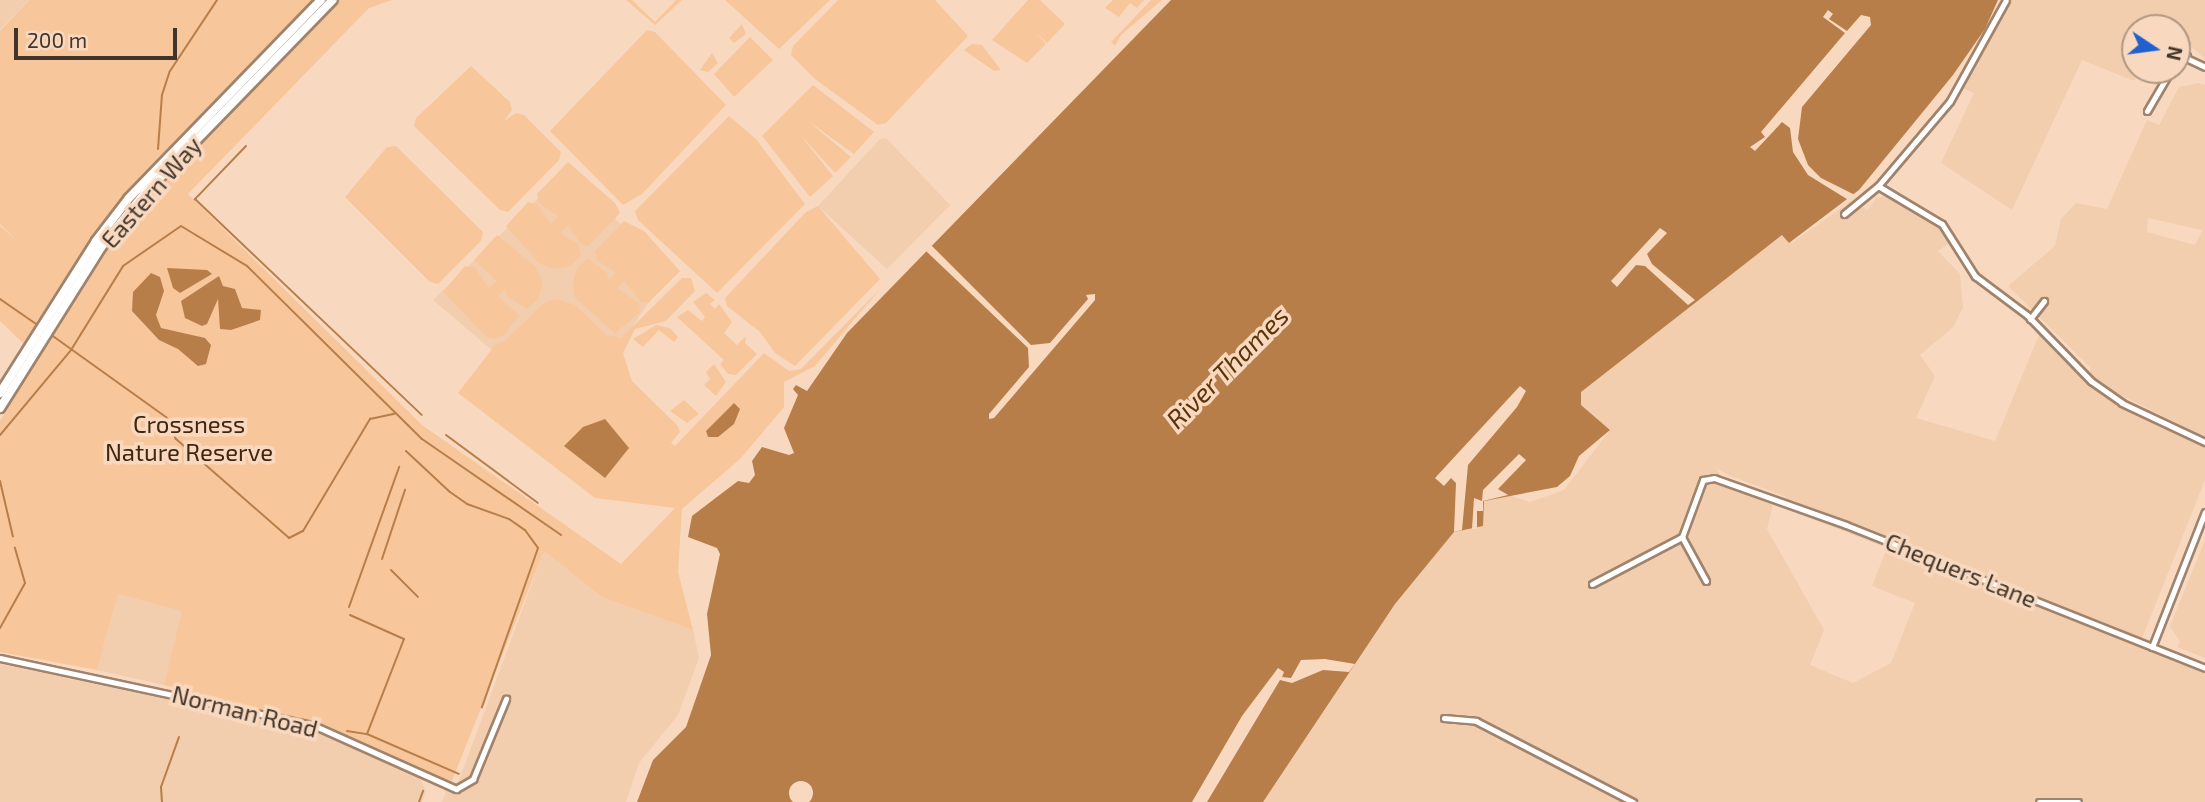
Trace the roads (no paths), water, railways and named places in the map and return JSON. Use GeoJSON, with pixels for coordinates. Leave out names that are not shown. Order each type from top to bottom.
{"type":"FeatureCollection","features":[{"type":"Feature","properties":{"kind":"main road","name":"Eastern Way"},"geometry":{"type":"LineString","coordinates":[[0,408],[96,241],[129,198],[321,0]]}},
{"type":"Feature","properties":{"kind":"main road","name":"Eastern Way"},"geometry":{"type":"LineString","coordinates":[[49,323],[102,246],[145,192],[333,0]]}},
{"type":"Feature","properties":{"kind":"main road","name":"Eastern Way"},"geometry":{"type":"LineString","coordinates":[[0,393],[40,338]]}},
{"type":"Feature","properties":{"kind":"street"},"geometry":{"type":"LineString","coordinates":[[1844,214],[1878,186],[1950,101],[2006,0]]}},
{"type":"Feature","properties":{"kind":"street"},"geometry":{"type":"LineString","coordinates":[[2147,111],[2163,84]]}},
{"type":"Feature","properties":{"kind":"street"},"geometry":{"type":"LineString","coordinates":[[1878,186],[1942,223],[1975,276],[2030,319],[2091,381],[2122,403],[2205,442]]}},
{"type":"Feature","properties":{"kind":"street"},"geometry":{"type":"LineString","coordinates":[[2030,319],[2044,301]]}},
{"type":"Feature","properties":{"kind":"street","name":"Chequers Lane"},"geometry":{"type":"LineString","coordinates":[[1682,537],[1703,480],[1714,478],[1846,525],[2205,668]]}},
{"type":"Feature","properties":{"kind":"street"},"geometry":{"type":"LineString","coordinates":[[2152,647],[2205,512]]}},
{"type":"Feature","properties":{"kind":"street"},"geometry":{"type":"LineString","coordinates":[[1592,584],[1682,537],[1706,581]]}},
{"type":"Feature","properties":{"kind":"street","name":"Norman Road"},"geometry":{"type":"LineString","coordinates":[[0,658],[313,725],[456,789],[466,787],[473,779],[506,699]]}},
{"type":"Feature","properties":{"kind":"street"},"geometry":{"type":"LineString","coordinates":[[1444,718],[1476,721],[1633,802]]}},
{"type":"Feature","properties":{"kind":"street"},"geometry":{"type":"LineString","coordinates":[[2039,802],[2078,802]]}},
{"type":"Feature","properties":{"kind":"water","name":"River Thames"},"geometry":{"type":"Polygon","coordinates":[[[1171,0],[1998,0],[1985,29],[1953,75],[1859,190],[1789,243],[1782,235],[1581,392],[1581,405],[1610,430],[1579,456],[1570,476],[1557,487],[1484,501],[1483,526],[1454,532],[1395,604],[1263,802],[637,802],[653,760],[686,727],[711,655],[707,614],[720,554],[717,548],[688,537],[692,516],[738,481],[749,483],[755,475],[752,461],[762,447],[789,455],[794,453],[784,428],[798,395],[793,389],[796,385],[807,391],[847,333],[1171,0]]]}},
{"type":"Feature","properties":{"kind":"water"},"geometry":{"type":"Polygon","coordinates":[[[167,268],[207,270],[212,274],[180,293],[173,288],[167,268]]]}},
{"type":"Feature","properties":{"kind":"water"},"geometry":{"type":"Polygon","coordinates":[[[151,273],[160,277],[164,291],[156,315],[161,328],[205,338],[211,345],[206,364],[198,366],[178,349],[159,340],[132,311],[133,292],[151,273]]]}},
{"type":"Feature","properties":{"kind":"water"},"geometry":{"type":"Polygon","coordinates":[[[219,276],[223,286],[235,289],[242,308],[261,310],[260,320],[231,330],[220,329],[218,299],[207,324],[202,326],[185,318],[181,301],[219,276]]]}},
{"type":"Feature","properties":{"kind":"water"},"geometry":{"type":"Polygon","coordinates":[[[734,403],[740,409],[734,424],[718,437],[708,437],[706,431],[734,403]]]}},
{"type":"Feature","properties":{"kind":"water"},"geometry":{"type":"Polygon","coordinates":[[[605,419],[629,448],[605,478],[564,446],[583,427],[605,419]]]}},
{"type":"Feature","properties":{"kind":"waterway"},"geometry":{"type":"LineString","coordinates":[[158,149],[162,95],[170,71],[217,0]]}},
{"type":"Feature","properties":{"kind":"waterway"},"geometry":{"type":"LineString","coordinates":[[246,146],[195,199],[422,415]]}},
{"type":"Feature","properties":{"kind":"waterway"},"geometry":{"type":"LineString","coordinates":[[0,435],[71,350],[123,266],[181,226],[247,266],[422,439],[561,535]]}},
{"type":"Feature","properties":{"kind":"waterway"},"geometry":{"type":"LineString","coordinates":[[0,299],[39,326]]}},
{"type":"Feature","properties":{"kind":"waterway"},"geometry":{"type":"LineString","coordinates":[[50,334],[166,417],[176,439],[289,538],[303,531],[370,419],[394,414]]}},
{"type":"Feature","properties":{"kind":"waterway"},"geometry":{"type":"LineString","coordinates":[[446,435],[538,503]]}},
{"type":"Feature","properties":{"kind":"waterway"},"geometry":{"type":"LineString","coordinates":[[406,451],[450,492],[467,504],[509,519],[525,530],[538,548],[482,707]]}},
{"type":"Feature","properties":{"kind":"waterway"},"geometry":{"type":"LineString","coordinates":[[349,607],[399,467]]}},
{"type":"Feature","properties":{"kind":"waterway"},"geometry":{"type":"LineString","coordinates":[[0,481],[13,537]]}},
{"type":"Feature","properties":{"kind":"waterway"},"geometry":{"type":"LineString","coordinates":[[382,559],[405,490]]}},
{"type":"Feature","properties":{"kind":"waterway"},"geometry":{"type":"LineString","coordinates":[[0,628],[25,583],[15,547]]}},
{"type":"Feature","properties":{"kind":"waterway"},"geometry":{"type":"LineString","coordinates":[[391,570],[418,597]]}},
{"type":"Feature","properties":{"kind":"waterway"},"geometry":{"type":"LineString","coordinates":[[350,615],[404,639],[367,734]]}},
{"type":"Feature","properties":{"kind":"waterway"},"geometry":{"type":"LineString","coordinates":[[347,731],[367,734],[459,774]]}},
{"type":"Feature","properties":{"kind":"waterway"},"geometry":{"type":"LineString","coordinates":[[162,802],[161,787],[179,737]]}},
{"type":"Feature","properties":{"kind":"waterway"},"geometry":{"type":"LineString","coordinates":[[419,802],[423,791]]}},
{"type":"Feature","properties":{"kind":"park label","name":"Crossness Nature Reserve"},"geometry":{"type":"Point","coordinates":[189,438]}}]}
